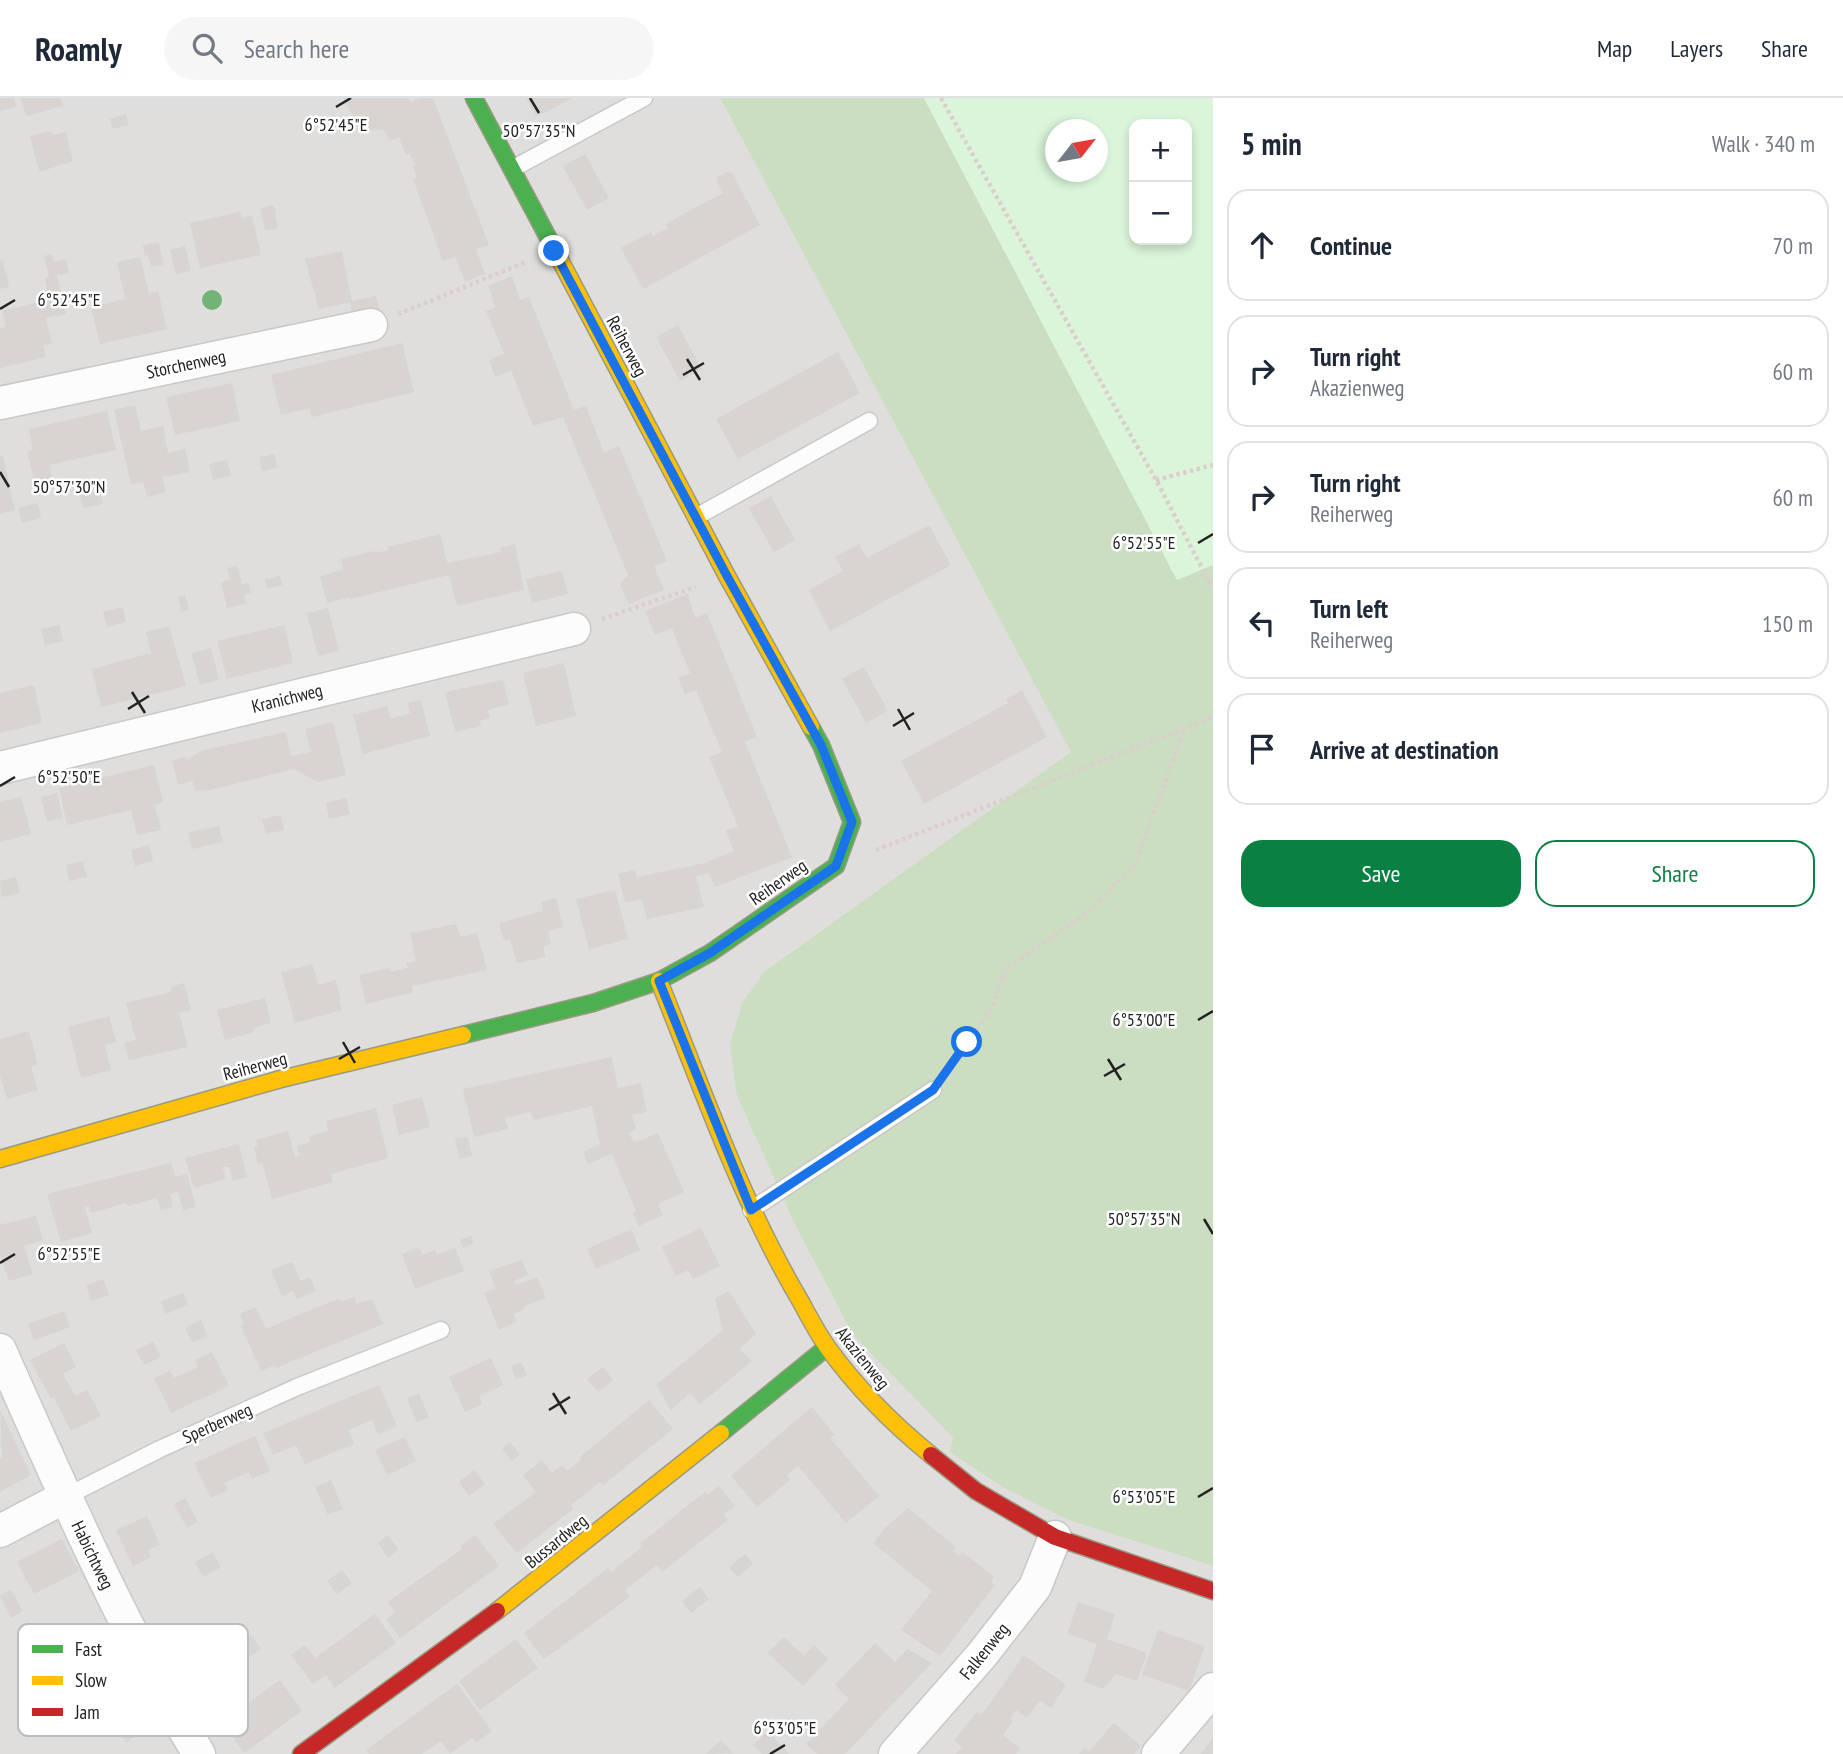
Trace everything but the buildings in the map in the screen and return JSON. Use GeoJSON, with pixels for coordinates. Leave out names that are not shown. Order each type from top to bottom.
{"type":"FeatureCollection","features":[{"type":"Feature","properties":{"kind":"street","name":"Reiherweg"},"geometry":{"type":"LineString","coordinates":[[0,1159],[281,1079],[593,1003],[659,981],[710,953],[836,866],[852,822],[821,745],[727,576],[474,98]]}},
{"type":"Feature","properties":{"kind":"street","name":"Storchenweg"},"geometry":{"type":"LineString","coordinates":[[0,403],[371,325]]}},
{"type":"Feature","properties":{"kind":"street","name":"Kranichweg"},"geometry":{"type":"LineString","coordinates":[[0,768],[575,629]]}},
{"type":"Feature","properties":{"kind":"street","name":"Akazienweg"},"geometry":{"type":"LineString","coordinates":[[659,981],[751,1210],[784,1274],[827,1347],[860,1388],[904,1433],[976,1491],[1055,1537],[1213,1591]]}},
{"type":"Feature","properties":{"kind":"street","name":"Bussardweg"},"geometry":{"type":"LineString","coordinates":[[301,1754],[528,1588],[827,1347]]}},
{"type":"Feature","properties":{"kind":"street","name":"Habichtweg"},"geometry":{"type":"LineString","coordinates":[[0,1350],[65,1497],[128,1624]]}},
{"type":"Feature","properties":{"kind":"street","name":"Sperberweg"},"geometry":{"type":"LineString","coordinates":[[0,1531],[65,1497]]}},
{"type":"Feature","properties":{"kind":"street","name":"Falkenweg"},"geometry":{"type":"LineString","coordinates":[[895,1754],[981,1656],[1035,1587],[1055,1537]]}},
{"type":"Feature","properties":{"kind":"street"},"geometry":{"type":"LineString","coordinates":[[1158,1754],[1213,1689]]}},
{"type":"Feature","properties":{"kind":"street","name":"Habichtweg"},"geometry":{"type":"LineString","coordinates":[[189,1736],[199,1754]]}},
{"type":"Feature","properties":{"kind":"lane"},"geometry":{"type":"LineString","coordinates":[[512,169],[644,98]]}},
{"type":"Feature","properties":{"kind":"lane"},"geometry":{"type":"LineString","coordinates":[[696,517],[869,421]]}},
{"type":"Feature","properties":{"kind":"lane"},"geometry":{"type":"LineString","coordinates":[[751,1210],[933,1090]]}},
{"type":"Feature","properties":{"kind":"lane","name":"Sperberweg"},"geometry":{"type":"LineString","coordinates":[[65,1497],[160,1449],[297,1387],[441,1330]]}},
{"type":"Feature","properties":{"kind":"path"},"geometry":{"type":"LineString","coordinates":[[941,98],[1156,480],[1213,589]]}},
{"type":"Feature","properties":{"kind":"path"},"geometry":{"type":"LineString","coordinates":[[371,325],[554,251]]}},
{"type":"Feature","properties":{"kind":"path"},"geometry":{"type":"LineString","coordinates":[[1156,480],[1213,465]]}},
{"type":"Feature","properties":{"kind":"path"},"geometry":{"type":"LineString","coordinates":[[575,629],[727,576]]}},
{"type":"Feature","properties":{"kind":"path"},"geometry":{"type":"LineString","coordinates":[[836,866],[1184,729],[1213,715]]}},
{"type":"Feature","properties":{"kind":"path"},"geometry":{"type":"LineString","coordinates":[[933,1090],[991,1010],[1006,969],[1091,910],[1135,864],[1184,729]]}},
{"type":"Feature","properties":{"kind":"shaded area"},"geometry":{"type":"Polygon","coordinates":[[[0,98],[720,98],[1072,752],[765,971],[737,1096],[795,1225],[853,1335],[953,1438],[1068,1520],[1213,1566],[1213,1754],[0,1754],[0,98]]]}},
{"type":"Feature","properties":{"kind":"green space"},"geometry":{"type":"Polygon","coordinates":[[[720,98],[924,98],[1177,579],[1213,565],[1213,1566],[1068,1520],[1003,1487],[950,1452],[953,1438],[853,1335],[795,1225],[737,1096],[730,1045],[742,1003],[765,971],[1071,752],[720,98]]]}},
{"type":"Feature","properties":{"kind":"green space"},"geometry":{"type":"Polygon","coordinates":[[[924,98],[1213,98],[1213,565],[1177,580],[924,98]]]}},
{"type":"Feature","properties":{"kind":"traffic: fast"},"geometry":{"type":"LineString","coordinates":[[474,98],[560,260]]}},
{"type":"Feature","properties":{"kind":"traffic: fast"},"geometry":{"type":"LineString","coordinates":[[463,1035],[593,1003],[659,981],[710,953],[836,866],[852,822],[811,727]]}},
{"type":"Feature","properties":{"kind":"traffic: fast"},"geometry":{"type":"LineString","coordinates":[[721,1433],[827,1347]]}},
{"type":"Feature","properties":{"kind":"traffic: slow"},"geometry":{"type":"LineString","coordinates":[[560,260],[727,576],[811,727]]}},
{"type":"Feature","properties":{"kind":"traffic: slow"},"geometry":{"type":"LineString","coordinates":[[659,981],[741,1185],[779,1264],[814,1325],[839,1363],[863,1391],[931,1455]]}},
{"type":"Feature","properties":{"kind":"traffic: slow"},"geometry":{"type":"LineString","coordinates":[[0,1159],[281,1079],[463,1035]]}},
{"type":"Feature","properties":{"kind":"traffic: slow"},"geometry":{"type":"LineString","coordinates":[[497,1611],[721,1433]]}},
{"type":"Feature","properties":{"kind":"traffic: jam"},"geometry":{"type":"LineString","coordinates":[[931,1455],[976,1491],[1055,1537],[1213,1591]]}},
{"type":"Feature","properties":{"kind":"traffic: jam"},"geometry":{"type":"LineString","coordinates":[[301,1754],[497,1611]]}},
{"type":"Feature","properties":{"kind":"route"},"geometry":{"type":"LineString","coordinates":[[554,251],[727,576],[821,745],[852,822],[836,866],[710,953],[659,981],[751,1210],[933,1090],[967,1042]]}}]}
